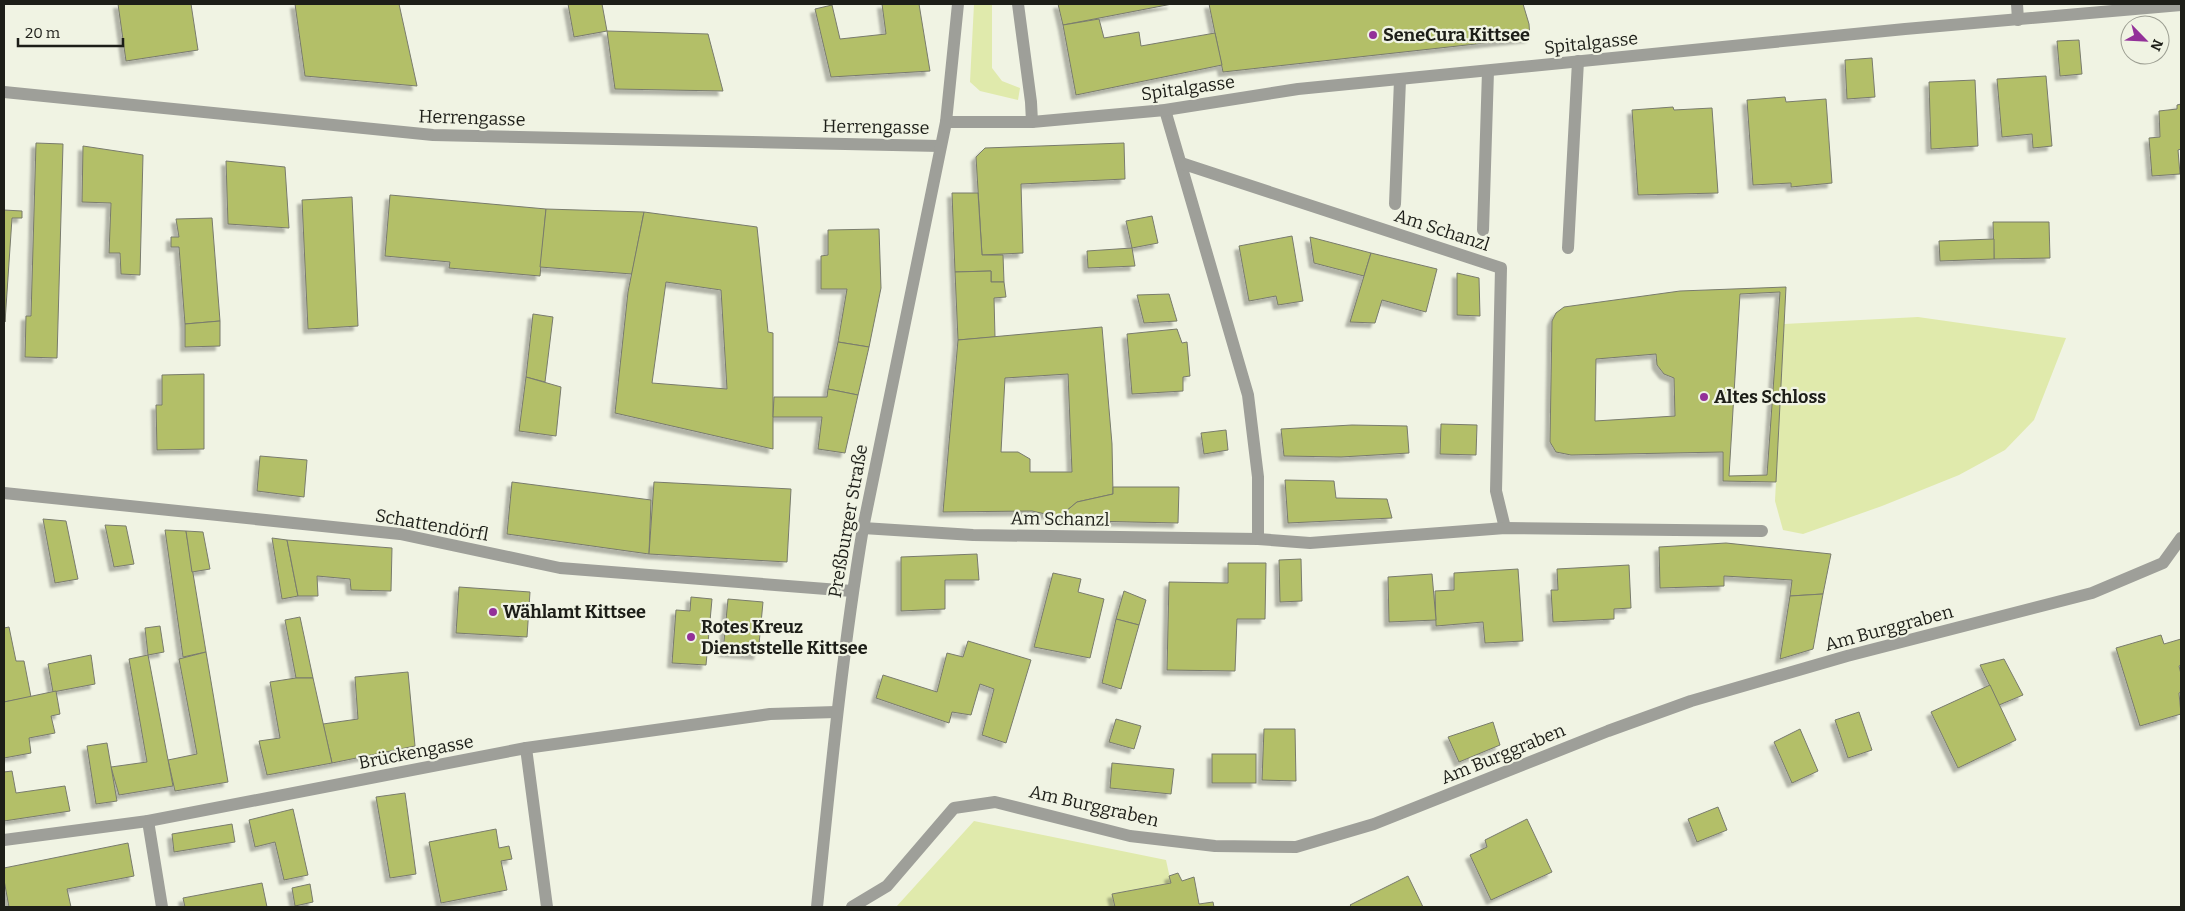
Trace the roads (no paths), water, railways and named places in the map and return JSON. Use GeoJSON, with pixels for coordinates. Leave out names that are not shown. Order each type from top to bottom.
{"type":"FeatureCollection","features":[{"type":"Feature","properties":{"kind":"street","name":"Preßburger Straße"},"geometry":{"type":"LineString","coordinates":[[817,907],[836,712],[852,591],[863,528],[946,122],[958,4]]}},
{"type":"Feature","properties":{"kind":"street"},"geometry":{"type":"LineString","coordinates":[[1018,4],[1032,122]]}},
{"type":"Feature","properties":{"kind":"street"},"geometry":{"type":"LineString","coordinates":[[2017,4],[2018,20]]}},
{"type":"Feature","properties":{"kind":"street","name":"Spitalgasse"},"geometry":{"type":"LineString","coordinates":[[946,122],[1032,122],[1165,110],[1298,89],[1578,61],[2181,6]]}},
{"type":"Feature","properties":{"kind":"street"},"geometry":{"type":"LineString","coordinates":[[1568,248],[1578,61]]}},
{"type":"Feature","properties":{"kind":"street"},"geometry":{"type":"LineString","coordinates":[[1483,230],[1488,70]]}},
{"type":"Feature","properties":{"kind":"street"},"geometry":{"type":"LineString","coordinates":[[1395,204],[1400,80]]}},
{"type":"Feature","properties":{"kind":"street","name":"Herrengasse"},"geometry":{"type":"LineString","coordinates":[[4,92],[433,135],[940,146]]}},
{"type":"Feature","properties":{"kind":"street"},"geometry":{"type":"LineString","coordinates":[[1165,110],[1248,395],[1258,478],[1258,540]]}},
{"type":"Feature","properties":{"kind":"street","name":"Am Schanzl"},"geometry":{"type":"LineString","coordinates":[[1181,163],[1501,268],[1496,491],[1505,528]]}},
{"type":"Feature","properties":{"kind":"street","name":"Schattendörfl"},"geometry":{"type":"LineString","coordinates":[[4,494],[400,534],[560,568],[852,591]]}},
{"type":"Feature","properties":{"kind":"street","name":"Am Schanzl"},"geometry":{"type":"LineString","coordinates":[[863,528],[973,535],[1258,540],[1310,544],[1505,528],[1762,531]]}},
{"type":"Feature","properties":{"kind":"street","name":"Am Burggraben"},"geometry":{"type":"LineString","coordinates":[[852,907],[887,886],[954,808],[996,802],[1130,836],[1215,846],[1296,848],[1374,824],[1691,700],[1847,656],[2092,593],[2163,563],[2181,538]]}},
{"type":"Feature","properties":{"kind":"street","name":"Brückengasse"},"geometry":{"type":"LineString","coordinates":[[4,840],[148,821],[526,748],[770,714],[836,712]]}},
{"type":"Feature","properties":{"kind":"street"},"geometry":{"type":"LineString","coordinates":[[526,748],[547,907]]}},
{"type":"Feature","properties":{"kind":"street"},"geometry":{"type":"LineString","coordinates":[[148,821],[162,907]]}},
{"type":"Feature","properties":{"kind":"place","name":"SeneCura Kittsee"},"geometry":{"type":"Point","coordinates":[1373,35]}},
{"type":"Feature","properties":{"kind":"place","name":"Altes Schloss"},"geometry":{"type":"Point","coordinates":[1704,397]}},
{"type":"Feature","properties":{"kind":"place","name":"Wählamt Kittsee"},"geometry":{"type":"Point","coordinates":[493,612]}},
{"type":"Feature","properties":{"kind":"place","name":"Rotes Kreuz Dienststelle Kittsee"},"geometry":{"type":"Point","coordinates":[691,637]}}]}
